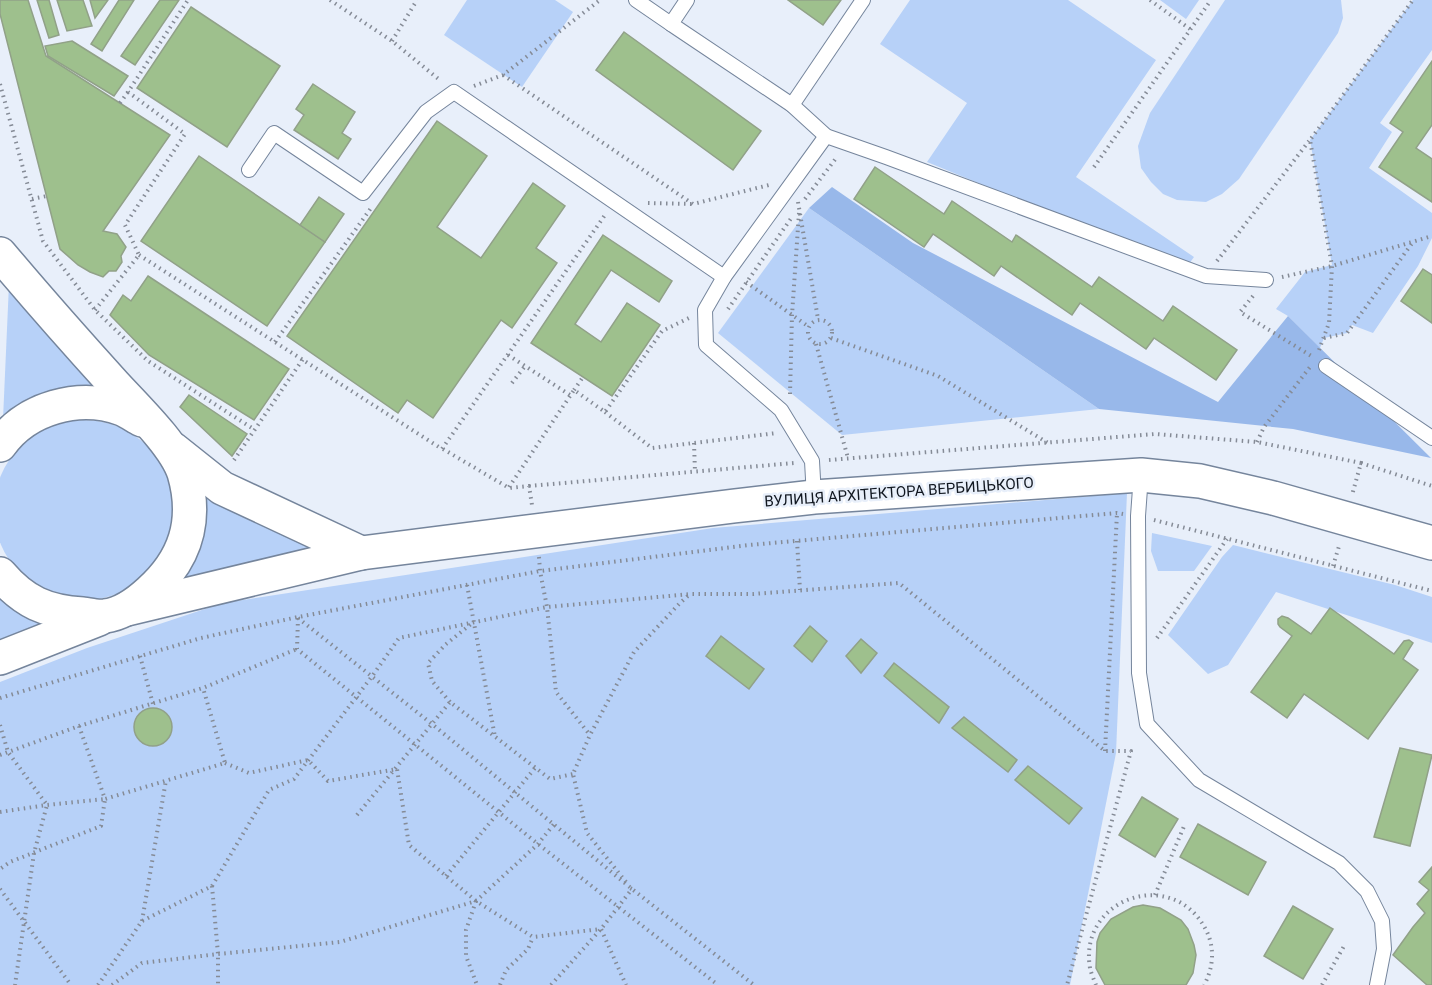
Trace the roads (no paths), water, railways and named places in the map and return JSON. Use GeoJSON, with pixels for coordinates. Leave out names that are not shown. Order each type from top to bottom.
{"type":"FeatureCollection","features":[{"type":"Feature","properties":{"kind":"street"},"geometry":{"type":"LineString","coordinates":[[0,254],[159,435],[183,471],[189,499],[188,528],[179,554],[164,579],[142,597],[116,612],[62,613],[36,604],[13,589],[0,574]]}},
{"type":"Feature","properties":{"kind":"street"},"geometry":{"type":"LineString","coordinates":[[0,445],[7,435],[31,416],[60,405],[91,403],[121,409],[159,435],[222,488],[361,553]]}},
{"type":"Feature","properties":{"kind":"street","name":"ВУЛИЦЯ АРХІТЕКТОРА ВЕРБИЦЬКОГО"},"geometry":{"type":"LineString","coordinates":[[0,658],[116,612],[361,553],[814,497],[1141,475],[1200,481],[1273,498],[1432,543]]}},
{"type":"Feature","properties":{"kind":"lane"},"geometry":{"type":"LineString","coordinates":[[636,0],[792,105],[826,136],[1206,276],[1266,280]]}},
{"type":"Feature","properties":{"kind":"lane"},"geometry":{"type":"LineString","coordinates":[[671,24],[687,0]]}},
{"type":"Feature","properties":{"kind":"lane"},"geometry":{"type":"LineString","coordinates":[[792,105],[863,0]]}},
{"type":"Feature","properties":{"kind":"lane"},"geometry":{"type":"LineString","coordinates":[[249,170],[273,133],[363,193],[426,112],[454,92],[724,277]]}},
{"type":"Feature","properties":{"kind":"lane"},"geometry":{"type":"LineString","coordinates":[[814,497],[812,461],[781,410],[705,345],[705,310],[724,277],[826,136]]}},
{"type":"Feature","properties":{"kind":"lane"},"geometry":{"type":"LineString","coordinates":[[1321,363],[1432,438]]}},
{"type":"Feature","properties":{"kind":"lane"},"geometry":{"type":"LineString","coordinates":[[1141,475],[1138,516],[1139,673],[1147,724],[1199,780],[1339,863],[1367,891],[1382,921],[1384,949],[1377,985]]}}]}
